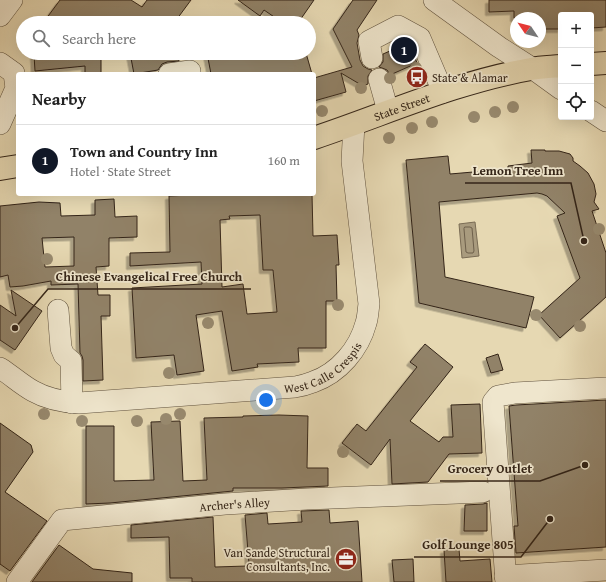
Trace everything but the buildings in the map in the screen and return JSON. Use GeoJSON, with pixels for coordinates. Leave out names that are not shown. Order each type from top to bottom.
{"type":"FeatureCollection","features":[{"type":"Feature","properties":{"kind":"main road"},"geometry":{"type":"LineString","coordinates":[[594,64],[606,63]]}},
{"type":"Feature","properties":{"kind":"main road","name":"State Street"},"geometry":{"type":"LineString","coordinates":[[316,137],[421,99],[486,79],[532,68],[558,66]]}},
{"type":"Feature","properties":{"kind":"main road"},"geometry":{"type":"LineString","coordinates":[[0,169],[16,166]]}},
{"type":"Feature","properties":{"kind":"street"},"geometry":{"type":"LineString","coordinates":[[0,16],[12,0]]}},
{"type":"Feature","properties":{"kind":"street"},"geometry":{"type":"LineString","coordinates":[[434,0],[499,47],[558,87]]}},
{"type":"Feature","properties":{"kind":"street"},"geometry":{"type":"LineString","coordinates":[[371,50],[398,26],[420,38],[443,92]]}},
{"type":"Feature","properties":{"kind":"street"},"geometry":{"type":"LineString","coordinates":[[0,63],[14,73],[16,88],[0,124]]}},
{"type":"Feature","properties":{"kind":"street"},"geometry":{"type":"LineString","coordinates":[[179,72],[190,70],[190,72]]}},
{"type":"Feature","properties":{"kind":"street"},"geometry":{"type":"LineString","coordinates":[[379,79],[388,111]]}},
{"type":"Feature","properties":{"kind":"street"},"geometry":{"type":"LineString","coordinates":[[594,113],[606,121]]}},
{"type":"Feature","properties":{"kind":"street","name":"West Calle Crespis"},"geometry":{"type":"LineString","coordinates":[[0,368],[34,391],[51,399],[72,403],[295,387],[322,379],[337,368],[350,355],[360,340],[366,322],[369,304],[352,161],[354,124]]}},
{"type":"Feature","properties":{"kind":"street"},"geometry":{"type":"LineString","coordinates":[[58,310],[61,348],[64,355],[71,360],[72,403]]}},
{"type":"Feature","properties":{"kind":"street"},"geometry":{"type":"LineString","coordinates":[[606,388],[498,396],[493,402],[506,579],[606,570]]}},
{"type":"Feature","properties":{"kind":"street","name":"Archer's Alley"},"geometry":{"type":"LineString","coordinates":[[17,582],[62,520],[240,503],[483,492]]}},
{"type":"Feature","properties":{"kind":"water"},"geometry":{"type":"Polygon","coordinates":[[[475,222],[479,256],[462,258],[459,224],[475,222]]]}},
{"type":"Feature","properties":{"kind":"place","name":"Town and Country Inn"},"geometry":{"type":"Point","coordinates":[404,50]}},
{"type":"Feature","properties":{"kind":"place","name":"State & Alamar"},"geometry":{"type":"Point","coordinates":[417,77]}},
{"type":"Feature","properties":{"kind":"place","name":"Lemon Tree Inn"},"geometry":{"type":"Point","coordinates":[584,241]}},
{"type":"Feature","properties":{"kind":"place","name":"Chinese Evangelical Free Church"},"geometry":{"type":"Point","coordinates":[15,328]}},
{"type":"Feature","properties":{"kind":"place","name":"Grocery Outlet"},"geometry":{"type":"Point","coordinates":[585,465]}},
{"type":"Feature","properties":{"kind":"place","name":"Golf Lounge 805"},"geometry":{"type":"Point","coordinates":[550,519]}},
{"type":"Feature","properties":{"kind":"place","name":"Van Sande Structural Consultants, Inc."},"geometry":{"type":"Point","coordinates":[346,559]}}]}
